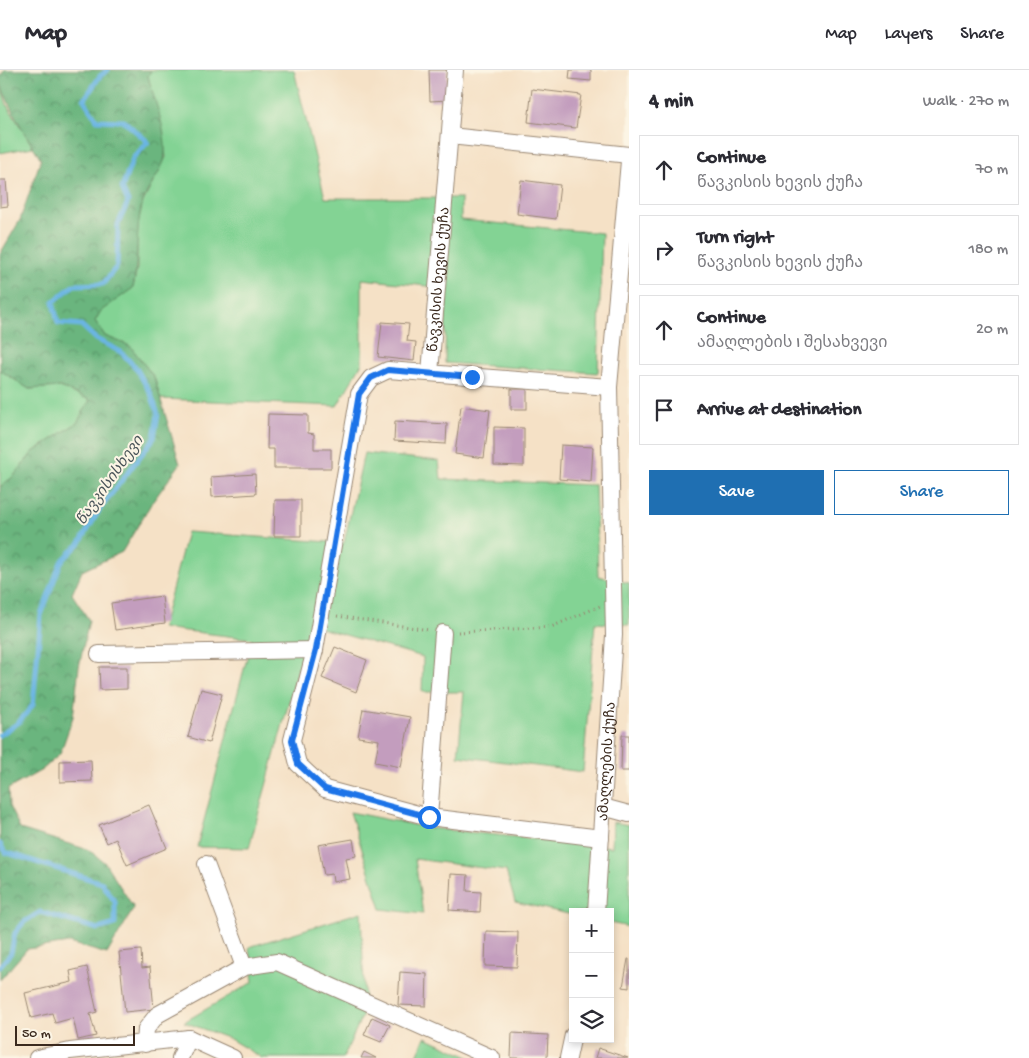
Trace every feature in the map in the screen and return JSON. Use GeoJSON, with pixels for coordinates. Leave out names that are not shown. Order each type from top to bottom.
{"type":"FeatureCollection","features":[{"type":"Feature","properties":{"kind":"street","name":"წავკისის ხევის ქუჩა"},"geometry":{"type":"LineString","coordinates":[[430,373],[455,70]]}},
{"type":"Feature","properties":{"kind":"street"},"geometry":{"type":"LineString","coordinates":[[450,136],[629,155]]}},
{"type":"Feature","properties":{"kind":"street","name":"ამაღლების ქუჩა"},"geometry":{"type":"LineString","coordinates":[[596,908],[614,635],[609,387],[629,160]]}},
{"type":"Feature","properties":{"kind":"street"},"geometry":{"type":"LineString","coordinates":[[601,838],[429,817],[325,789],[298,764],[292,740],[316,650],[359,394],[371,378],[388,370],[609,387]]}},
{"type":"Feature","properties":{"kind":"street"},"geometry":{"type":"LineString","coordinates":[[429,817],[443,632]]}},
{"type":"Feature","properties":{"kind":"street"},"geometry":{"type":"LineString","coordinates":[[99,654],[316,650]]}},
{"type":"Feature","properties":{"kind":"street"},"geometry":{"type":"LineString","coordinates":[[603,807],[629,814]]}},
{"type":"Feature","properties":{"kind":"street"},"geometry":{"type":"LineString","coordinates":[[206,864],[244,966]]}},
{"type":"Feature","properties":{"kind":"street"},"geometry":{"type":"LineString","coordinates":[[145,1044],[146,1029],[157,1015],[244,966],[277,962],[492,1058]]}},
{"type":"Feature","properties":{"kind":"street"},"geometry":{"type":"LineString","coordinates":[[180,1058],[189,1038]]}},
{"type":"Feature","properties":{"kind":"street"},"geometry":{"type":"LineString","coordinates":[[36,1058],[70,1052],[189,1038],[233,1058]]}},
{"type":"Feature","properties":{"kind":"street"},"geometry":{"type":"LineString","coordinates":[[568,1058],[571,1043]]}},
{"type":"Feature","properties":{"kind":"path"},"geometry":{"type":"LineString","coordinates":[[322,613],[443,632],[551,627],[613,600]]}},
{"type":"Feature","properties":{"kind":"green space"},"geometry":{"type":"Polygon","coordinates":[[[5,70],[151,70],[148,76],[164,135],[164,160],[142,204],[138,225],[133,288],[101,311],[95,321],[105,336],[130,346],[154,377],[180,464],[151,504],[122,552],[82,571],[72,594],[89,620],[79,667],[73,717],[60,754],[42,770],[8,789],[9,806],[20,829],[89,850],[105,863],[134,908],[107,954],[69,943],[27,949],[0,980],[0,487],[14,476],[33,452],[77,423],[90,400],[60,387],[29,389],[0,370],[0,254],[20,220],[41,159],[5,95],[0,77],[5,70]]]}},
{"type":"Feature","properties":{"kind":"green space"},"geometry":{"type":"Polygon","coordinates":[[[151,70],[294,70],[325,198],[461,198],[461,220],[602,233],[598,373],[445,363],[446,288],[362,279],[362,363],[337,406],[161,399],[154,377],[130,346],[105,336],[95,321],[100,311],[133,288],[137,268],[137,227],[143,202],[166,157],[148,76],[151,70]]]}},
{"type":"Feature","properties":{"kind":"green space"},"geometry":{"type":"Polygon","coordinates":[[[0,83],[7,105],[33,147],[0,153],[0,83]]]}},
{"type":"Feature","properties":{"kind":"green space"},"geometry":{"type":"Polygon","coordinates":[[[0,370],[29,389],[60,387],[90,400],[77,423],[33,452],[14,476],[0,487],[0,370]]]}},
{"type":"Feature","properties":{"kind":"green space"},"geometry":{"type":"Polygon","coordinates":[[[364,453],[439,461],[441,479],[595,485],[598,576],[629,583],[629,625],[595,623],[583,772],[458,756],[464,692],[422,692],[423,657],[310,625],[249,848],[197,847],[252,639],[162,628],[187,532],[344,543],[364,453]]]}},
{"type":"Feature","properties":{"kind":"green space"},"geometry":{"type":"Polygon","coordinates":[[[350,812],[429,828],[612,847],[613,822],[629,825],[629,927],[614,924],[614,908],[569,908],[569,914],[515,902],[506,871],[415,859],[423,914],[381,909],[350,812]]]}},
{"type":"Feature","properties":{"kind":"green space"},"geometry":{"type":"Polygon","coordinates":[[[361,912],[365,1010],[343,1058],[262,1058],[230,1039],[184,1022],[253,982],[249,947],[361,912]]]}},
{"type":"Feature","properties":{"kind":"green space"},"geometry":{"type":"Polygon","coordinates":[[[425,1037],[471,1058],[416,1058],[425,1037]]]}},
{"type":"Feature","properties":{"kind":"building"},"geometry":{"type":"Polygon","coordinates":[[[429,70],[447,70],[448,100],[430,101],[429,70]]]}},
{"type":"Feature","properties":{"kind":"building"},"geometry":{"type":"Polygon","coordinates":[[[570,70],[591,70],[591,81],[569,79],[570,70]]]}},
{"type":"Feature","properties":{"kind":"building"},"geometry":{"type":"Polygon","coordinates":[[[532,89],[581,95],[576,128],[528,122],[532,89]]]}},
{"type":"Feature","properties":{"kind":"building"},"geometry":{"type":"Polygon","coordinates":[[[0,180],[6,180],[8,206],[0,207],[0,180]]]}},
{"type":"Feature","properties":{"kind":"building"},"geometry":{"type":"Polygon","coordinates":[[[521,180],[560,185],[556,219],[517,214],[521,180]]]}},
{"type":"Feature","properties":{"kind":"building"},"geometry":{"type":"Polygon","coordinates":[[[382,322],[409,324],[407,341],[416,342],[414,361],[378,357],[382,322]]]}},
{"type":"Feature","properties":{"kind":"building"},"geometry":{"type":"Polygon","coordinates":[[[511,389],[527,389],[527,409],[511,409],[511,389]]]}},
{"type":"Feature","properties":{"kind":"building"},"geometry":{"type":"Polygon","coordinates":[[[461,406],[490,410],[484,458],[455,454],[461,406]]]}},
{"type":"Feature","properties":{"kind":"building"},"geometry":{"type":"Polygon","coordinates":[[[268,414],[308,415],[308,433],[314,434],[314,449],[331,449],[331,468],[274,468],[274,449],[267,449],[268,414]]]}},
{"type":"Feature","properties":{"kind":"building"},"geometry":{"type":"Polygon","coordinates":[[[395,421],[447,424],[446,444],[394,441],[395,421]]]}},
{"type":"Feature","properties":{"kind":"building"},"geometry":{"type":"Polygon","coordinates":[[[494,427],[524,428],[524,466],[494,465],[494,427]]]}},
{"type":"Feature","properties":{"kind":"building"},"geometry":{"type":"Polygon","coordinates":[[[561,445],[593,447],[591,482],[559,479],[561,445]]]}},
{"type":"Feature","properties":{"kind":"building"},"geometry":{"type":"Polygon","coordinates":[[[255,474],[256,494],[212,497],[211,477],[255,474]]]}},
{"type":"Feature","properties":{"kind":"building"},"geometry":{"type":"Polygon","coordinates":[[[275,500],[301,500],[301,536],[274,536],[275,500]]]}},
{"type":"Feature","properties":{"kind":"building"},"geometry":{"type":"Polygon","coordinates":[[[162,596],[165,623],[115,630],[111,603],[162,596]]]}},
{"type":"Feature","properties":{"kind":"building"},"geometry":{"type":"Polygon","coordinates":[[[335,647],[367,660],[356,692],[322,678],[335,647]]]}},
{"type":"Feature","properties":{"kind":"building"},"geometry":{"type":"Polygon","coordinates":[[[99,667],[127,667],[127,689],[100,690],[99,667]]]}},
{"type":"Feature","properties":{"kind":"building"},"geometry":{"type":"Polygon","coordinates":[[[201,689],[222,694],[209,743],[188,737],[201,689]]]}},
{"type":"Feature","properties":{"kind":"building"},"geometry":{"type":"Polygon","coordinates":[[[363,709],[410,717],[401,767],[375,762],[379,740],[358,737],[363,709]]]}},
{"type":"Feature","properties":{"kind":"building"},"geometry":{"type":"Polygon","coordinates":[[[622,735],[629,735],[629,771],[621,771],[622,735]]]}},
{"type":"Feature","properties":{"kind":"building"},"geometry":{"type":"Polygon","coordinates":[[[91,760],[92,781],[60,782],[60,761],[91,760]]]}},
{"type":"Feature","properties":{"kind":"building"},"geometry":{"type":"Polygon","coordinates":[[[149,805],[167,848],[127,865],[116,839],[107,843],[99,825],[149,805]]]}},
{"type":"Feature","properties":{"kind":"building"},"geometry":{"type":"Polygon","coordinates":[[[353,839],[356,856],[346,858],[350,879],[333,882],[332,874],[324,875],[318,845],[353,839]]]}},
{"type":"Feature","properties":{"kind":"building"},"geometry":{"type":"Polygon","coordinates":[[[451,874],[468,875],[467,891],[481,892],[480,912],[449,910],[451,874]]]}},
{"type":"Feature","properties":{"kind":"building"},"geometry":{"type":"Polygon","coordinates":[[[486,931],[518,932],[517,967],[485,966],[486,931]]]}},
{"type":"Feature","properties":{"kind":"building"},"geometry":{"type":"Polygon","coordinates":[[[141,950],[142,968],[150,967],[154,1009],[125,1012],[119,952],[141,950]]]}},
{"type":"Feature","properties":{"kind":"building"},"geometry":{"type":"Polygon","coordinates":[[[629,959],[629,988],[623,987],[629,959]]]}},
{"type":"Feature","properties":{"kind":"building"},"geometry":{"type":"Polygon","coordinates":[[[87,967],[97,1012],[90,1014],[96,1036],[78,1040],[73,1018],[55,1023],[52,1013],[31,1018],[25,993],[72,982],[70,971],[87,967]]]}},
{"type":"Feature","properties":{"kind":"building"},"geometry":{"type":"Polygon","coordinates":[[[400,972],[427,974],[426,1006],[398,1005],[400,972]]]}},
{"type":"Feature","properties":{"kind":"building"},"geometry":{"type":"Polygon","coordinates":[[[372,1017],[390,1025],[381,1042],[364,1035],[372,1017]]]}},
{"type":"Feature","properties":{"kind":"building"},"geometry":{"type":"Polygon","coordinates":[[[512,1033],[548,1035],[547,1058],[511,1058],[512,1033]]]}},
{"type":"Feature","properties":{"kind":"building"},"geometry":{"type":"Polygon","coordinates":[[[598,1048],[628,1058],[595,1058],[598,1048]]]}},
{"type":"Feature","properties":{"kind":"building"},"geometry":{"type":"Polygon","coordinates":[[[364,1052],[376,1058],[361,1058],[364,1052]]]}},
{"type":"Feature","properties":{"kind":"waterway","name":"წავკისისხევი"},"geometry":{"type":"LineString","coordinates":[[0,735],[18,723],[33,705],[41,615],[61,562],[80,543],[100,509],[154,438],[158,414],[151,394],[136,368],[121,352],[96,339],[81,325],[58,323],[53,302],[74,285],[103,284],[117,266],[118,224],[128,202],[122,188],[133,158],[148,142],[124,121],[97,120],[84,100],[100,76],[108,70]]}},
{"type":"Feature","properties":{"kind":"waterway","name":"წავკისისხევი"},"geometry":{"type":"LineString","coordinates":[[0,844],[5,852],[102,883],[115,902],[115,924],[98,929],[40,912],[24,922],[15,933],[11,953],[0,966]]}},
{"type":"Feature","properties":{"kind":"route"},"geometry":{"type":"LineString","coordinates":[[429,817],[325,789],[298,764],[292,740],[316,650],[359,394],[371,378],[388,370],[472,377]]}}]}
